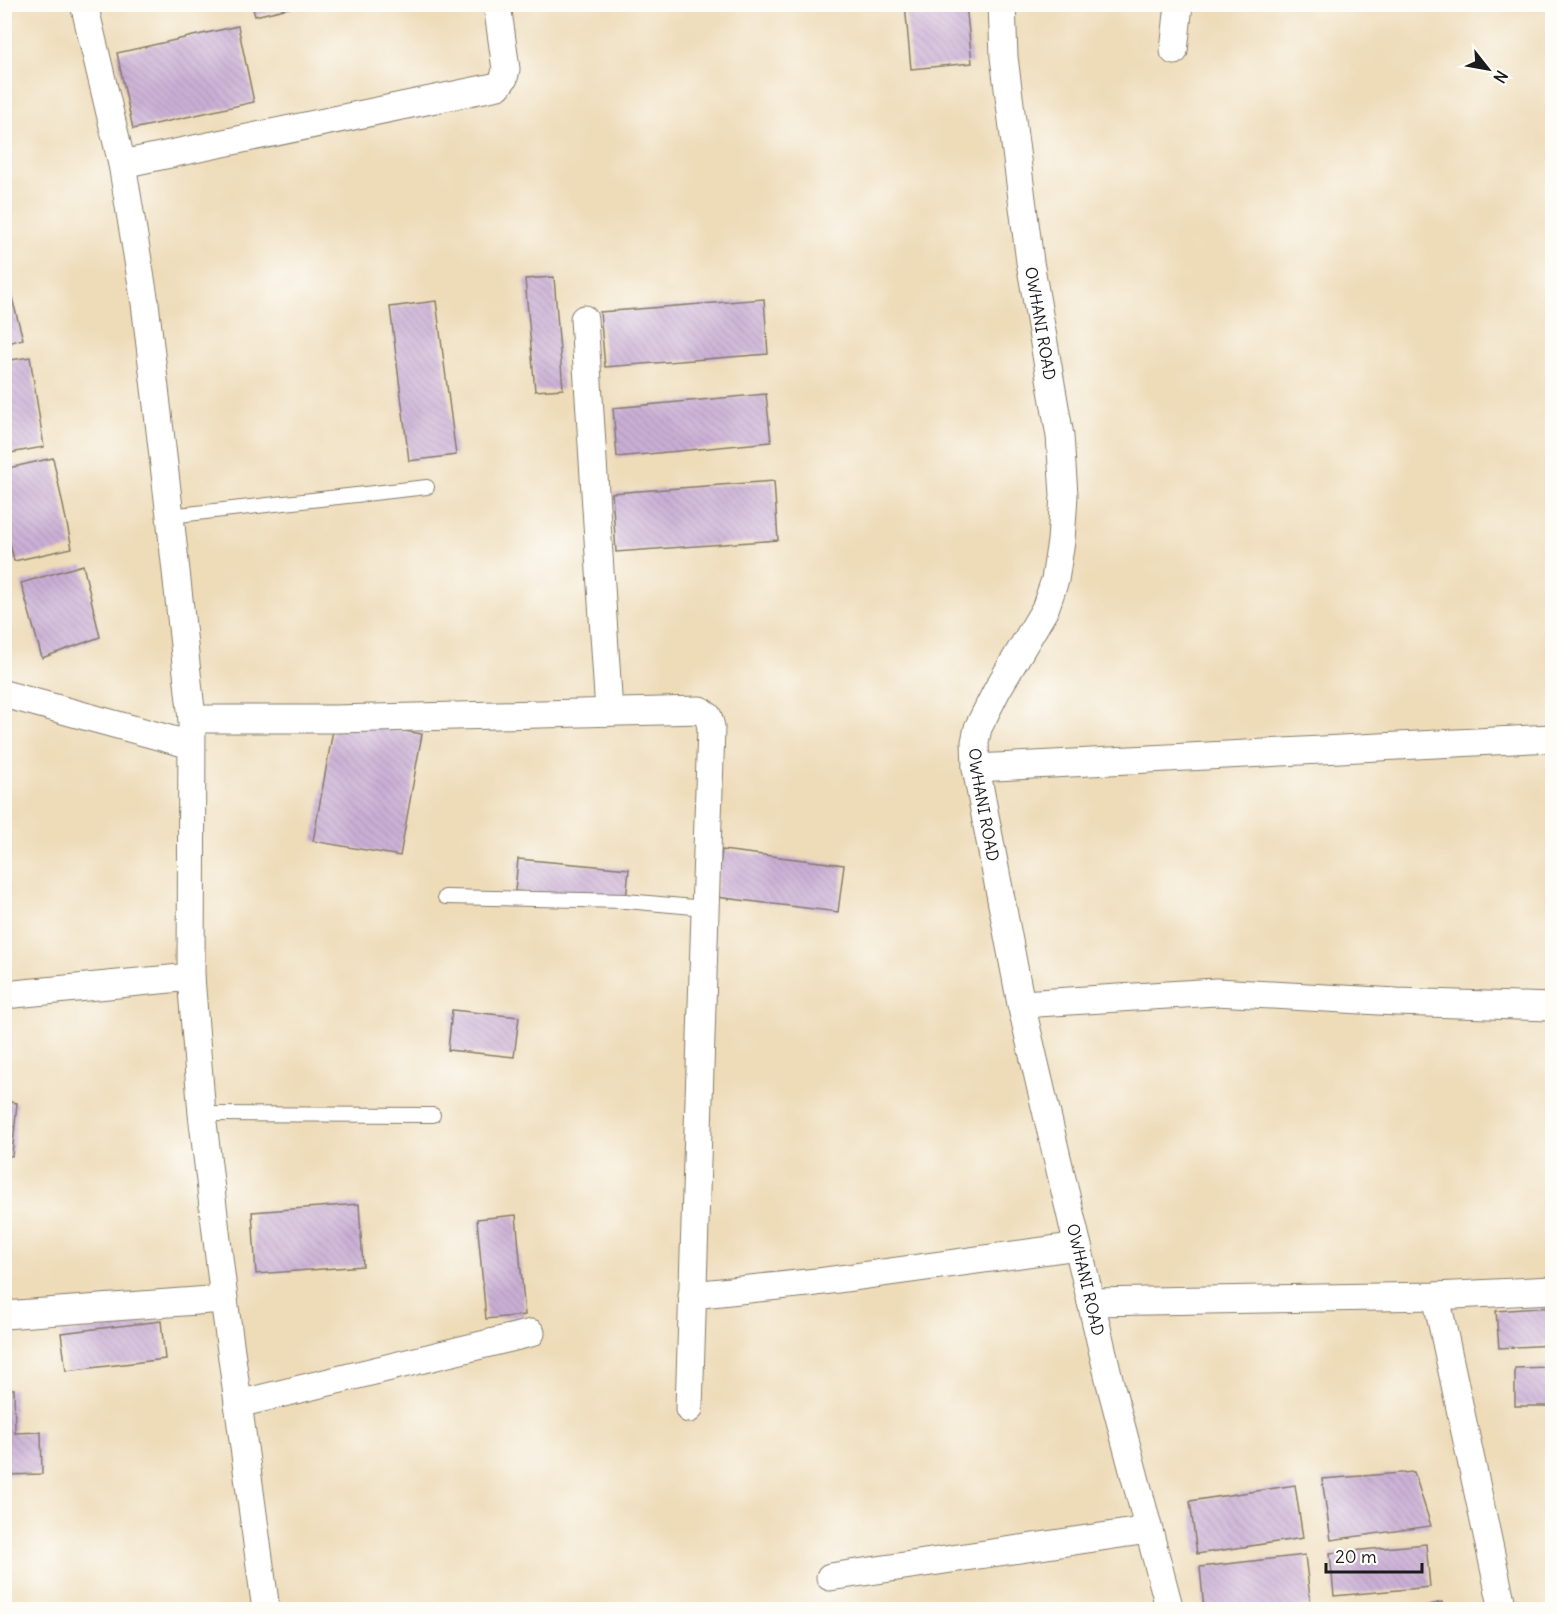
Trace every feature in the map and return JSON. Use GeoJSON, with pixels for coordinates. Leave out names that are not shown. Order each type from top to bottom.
{"type":"FeatureCollection","features":[{"type":"Feature","properties":{"kind":"street"},"geometry":{"type":"LineString","coordinates":[[84,4],[122,164],[145,303],[170,516],[191,732],[191,977],[202,1114],[224,1299],[266,1610]]}},
{"type":"Feature","properties":{"kind":"street"},"geometry":{"type":"LineString","coordinates":[[122,164],[498,86],[504,78],[506,69],[496,4]]}},
{"type":"Feature","properties":{"kind":"street","name":"OWHANI ROAD"},"geometry":{"type":"LineString","coordinates":[[1002,4],[1005,68],[1030,262],[1060,436],[1064,495],[1061,541],[1055,580],[1045,609],[997,690],[978,729],[975,742],[976,768],[1021,1004],[1110,1383],[1170,1610]]}},
{"type":"Feature","properties":{"kind":"street"},"geometry":{"type":"LineString","coordinates":[[1174,51],[1179,4]]}},
{"type":"Feature","properties":{"kind":"street"},"geometry":{"type":"LineString","coordinates":[[584,319],[609,712]]}},
{"type":"Feature","properties":{"kind":"street"},"geometry":{"type":"LineString","coordinates":[[4,694],[191,732],[335,719],[700,710],[708,716],[711,727],[689,1409]]}},
{"type":"Feature","properties":{"kind":"street"},"geometry":{"type":"LineString","coordinates":[[976,768],[1552,738]]}},
{"type":"Feature","properties":{"kind":"street"},"geometry":{"type":"LineString","coordinates":[[4,995],[191,977]]}},
{"type":"Feature","properties":{"kind":"street"},"geometry":{"type":"LineString","coordinates":[[1021,1004],[1216,992],[1397,1002],[1552,1006]]}},
{"type":"Feature","properties":{"kind":"street"},"geometry":{"type":"LineString","coordinates":[[692,1295],[817,1282],[1078,1246]]}},
{"type":"Feature","properties":{"kind":"street"},"geometry":{"type":"LineString","coordinates":[[1091,1302],[1436,1296],[1552,1290]]}},
{"type":"Feature","properties":{"kind":"street"},"geometry":{"type":"LineString","coordinates":[[1436,1296],[1503,1610]]}},
{"type":"Feature","properties":{"kind":"street"},"geometry":{"type":"LineString","coordinates":[[4,1315],[224,1299]]}},
{"type":"Feature","properties":{"kind":"street"},"geometry":{"type":"LineString","coordinates":[[238,1404],[531,1333]]}},
{"type":"Feature","properties":{"kind":"street"},"geometry":{"type":"LineString","coordinates":[[830,1577],[1149,1530]]}},
{"type":"Feature","properties":{"kind":"lane"},"geometry":{"type":"LineString","coordinates":[[170,516],[427,487]]}},
{"type":"Feature","properties":{"kind":"lane"},"geometry":{"type":"LineString","coordinates":[[445,897],[626,901],[705,908]]}},
{"type":"Feature","properties":{"kind":"lane"},"geometry":{"type":"LineString","coordinates":[[202,1114],[433,1116]]}},
{"type":"Feature","properties":{"kind":"building"},"geometry":{"type":"Polygon","coordinates":[[[905,4],[966,4],[972,63],[911,69],[905,4]]]}},
{"type":"Feature","properties":{"kind":"building"},"geometry":{"type":"Polygon","coordinates":[[[252,5],[301,5],[255,16],[252,5]]]}},
{"type":"Feature","properties":{"kind":"building"},"geometry":{"type":"Polygon","coordinates":[[[238,26],[254,102],[133,129],[117,53],[238,26]]]}},
{"type":"Feature","properties":{"kind":"building"},"geometry":{"type":"Polygon","coordinates":[[[4,273],[23,339],[4,344],[4,273]]]}},
{"type":"Feature","properties":{"kind":"building"},"geometry":{"type":"Polygon","coordinates":[[[554,277],[563,389],[535,391],[525,279],[554,277]]]}},
{"type":"Feature","properties":{"kind":"building"},"geometry":{"type":"Polygon","coordinates":[[[764,299],[768,354],[605,367],[600,312],[764,299]]]}},
{"type":"Feature","properties":{"kind":"building"},"geometry":{"type":"Polygon","coordinates":[[[436,301],[456,455],[409,461],[390,307],[436,301]]]}},
{"type":"Feature","properties":{"kind":"building"},"geometry":{"type":"Polygon","coordinates":[[[30,357],[44,447],[4,454],[4,361],[30,357]]]}},
{"type":"Feature","properties":{"kind":"building"},"geometry":{"type":"Polygon","coordinates":[[[766,394],[771,442],[617,457],[613,408],[766,394]]]}},
{"type":"Feature","properties":{"kind":"building"},"geometry":{"type":"Polygon","coordinates":[[[53,458],[72,548],[14,561],[4,516],[4,469],[53,458]]]}},
{"type":"Feature","properties":{"kind":"building"},"geometry":{"type":"Polygon","coordinates":[[[774,481],[778,540],[616,552],[612,493],[774,481]]]}},
{"type":"Feature","properties":{"kind":"building"},"geometry":{"type":"Polygon","coordinates":[[[83,565],[100,637],[42,658],[21,583],[83,565]]]}},
{"type":"Feature","properties":{"kind":"building"},"geometry":{"type":"Polygon","coordinates":[[[335,719],[422,734],[400,856],[313,841],[335,719]]]}},
{"type":"Feature","properties":{"kind":"building"},"geometry":{"type":"Polygon","coordinates":[[[722,850],[844,865],[838,912],[716,897],[722,850]]]}},
{"type":"Feature","properties":{"kind":"building"},"geometry":{"type":"Polygon","coordinates":[[[518,859],[629,869],[626,901],[515,891],[518,859]]]}},
{"type":"Feature","properties":{"kind":"building"},"geometry":{"type":"Polygon","coordinates":[[[452,1010],[519,1017],[514,1057],[448,1050],[452,1010]]]}},
{"type":"Feature","properties":{"kind":"building"},"geometry":{"type":"Polygon","coordinates":[[[4,1101],[17,1103],[12,1156],[4,1155],[4,1101]]]}},
{"type":"Feature","properties":{"kind":"building"},"geometry":{"type":"Polygon","coordinates":[[[359,1204],[363,1266],[256,1274],[252,1212],[359,1204]]]}},
{"type":"Feature","properties":{"kind":"building"},"geometry":{"type":"Polygon","coordinates":[[[516,1215],[525,1315],[486,1319],[477,1219],[516,1215]]]}},
{"type":"Feature","properties":{"kind":"building"},"geometry":{"type":"Polygon","coordinates":[[[1552,1307],[1552,1345],[1499,1348],[1496,1311],[1552,1307]]]}},
{"type":"Feature","properties":{"kind":"building"},"geometry":{"type":"Polygon","coordinates":[[[161,1321],[165,1359],[66,1371],[61,1333],[161,1321]]]}},
{"type":"Feature","properties":{"kind":"building"},"geometry":{"type":"Polygon","coordinates":[[[1552,1367],[1552,1406],[1515,1406],[1515,1368],[1552,1367]]]}},
{"type":"Feature","properties":{"kind":"building"},"geometry":{"type":"Polygon","coordinates":[[[4,1389],[14,1389],[15,1433],[41,1432],[42,1474],[4,1475],[4,1389]]]}},
{"type":"Feature","properties":{"kind":"building"},"geometry":{"type":"Polygon","coordinates":[[[1414,1472],[1431,1526],[1331,1540],[1322,1479],[1414,1472]]]}},
{"type":"Feature","properties":{"kind":"building"},"geometry":{"type":"Polygon","coordinates":[[[1295,1485],[1303,1538],[1197,1554],[1190,1501],[1295,1485]]]}},
{"type":"Feature","properties":{"kind":"building"},"geometry":{"type":"Polygon","coordinates":[[[1548,1507],[1552,1507],[1552,1544],[1549,1544],[1548,1507]]]}},
{"type":"Feature","properties":{"kind":"building"},"geometry":{"type":"Polygon","coordinates":[[[1426,1544],[1430,1587],[1334,1596],[1330,1553],[1426,1544]]]}},
{"type":"Feature","properties":{"kind":"building"},"geometry":{"type":"Polygon","coordinates":[[[1305,1555],[1311,1606],[1274,1610],[1204,1610],[1200,1567],[1305,1555]]]}},
{"type":"Feature","properties":{"kind":"building"},"geometry":{"type":"Polygon","coordinates":[[[1442,1602],[1443,1610],[1413,1610],[1413,1609],[1442,1602]]]}}]}
